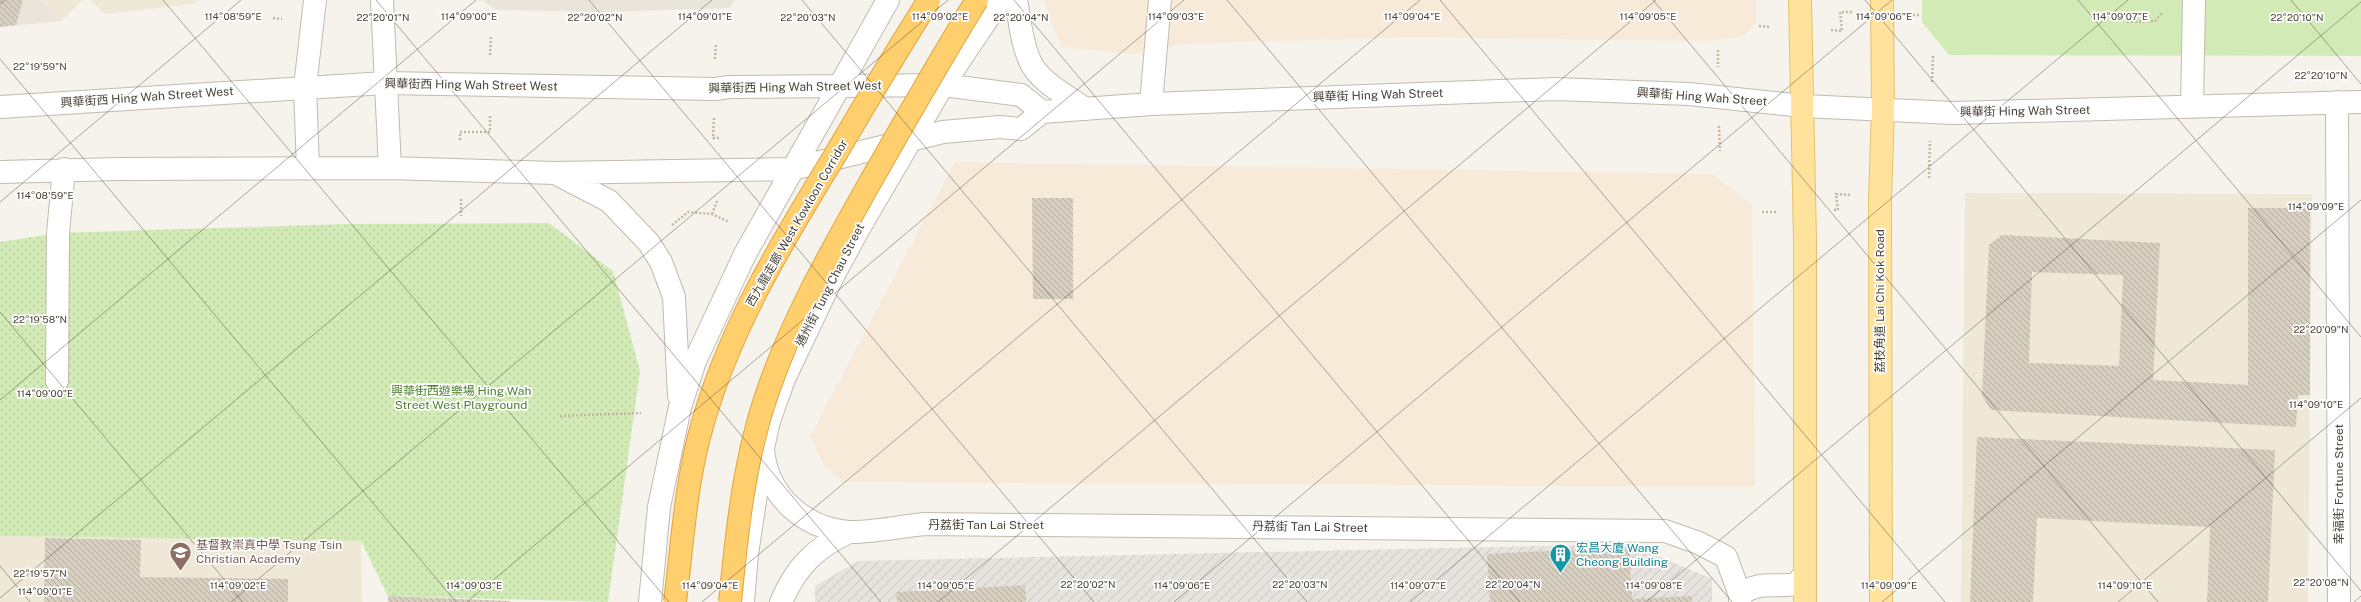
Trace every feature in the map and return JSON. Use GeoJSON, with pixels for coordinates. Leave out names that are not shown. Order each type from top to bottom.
{"type":"FeatureCollection","features":[{"type":"Feature","properties":{"kind":"highway","name":"西九龍走廊 West Kowloon Corridor"},"geometry":{"type":"LineString","coordinates":[[675,602],[688,493],[698,438],[718,377],[746,312],[771,263],[929,0]]}},
{"type":"Feature","properties":{"kind":"highway"},"geometry":{"type":"LineString","coordinates":[[730,602],[744,483],[768,391],[783,353],[809,294],[837,240],[905,119],[977,0]]}},
{"type":"Feature","properties":{"kind":"main road"},"geometry":{"type":"LineString","coordinates":[[1800,0],[1804,211],[1805,602]]}},
{"type":"Feature","properties":{"kind":"main road","name":"荔枝角道 Lai Chi Kok Road"},"geometry":{"type":"LineString","coordinates":[[1881,602],[1880,199],[1883,110],[1882,7]]}},
{"type":"Feature","properties":{"kind":"street"},"geometry":{"type":"LineString","coordinates":[[308,169],[305,87],[316,0]]}},
{"type":"Feature","properties":{"kind":"street"},"geometry":{"type":"LineString","coordinates":[[382,0],[390,168]]}},
{"type":"Feature","properties":{"kind":"street"},"geometry":{"type":"LineString","coordinates":[[650,602],[659,508],[680,406],[695,361],[729,285],[838,86],[888,0]]}},
{"type":"Feature","properties":{"kind":"street","name":"通州街 Tung Chau Street"},"geometry":{"type":"LineString","coordinates":[[744,602],[747,554],[763,448],[769,421],[784,379],[836,271],[909,142],[943,86],[1000,0]]}},
{"type":"Feature","properties":{"kind":"street"},"geometry":{"type":"LineString","coordinates":[[1016,0],[1024,42],[1030,62],[1039,74],[1053,86],[1086,109]]}},
{"type":"Feature","properties":{"kind":"street"},"geometry":{"type":"LineString","coordinates":[[1151,104],[1160,0]]}},
{"type":"Feature","properties":{"kind":"street"},"geometry":{"type":"LineString","coordinates":[[2192,107],[2194,0]]}},
{"type":"Feature","properties":{"kind":"street","name":"興華街西 Hing Wah Street West"},"geometry":{"type":"LineString","coordinates":[[0,107],[385,83],[715,89],[729,86],[943,86]]}},
{"type":"Feature","properties":{"kind":"street"},"geometry":{"type":"LineString","coordinates":[[0,172],[64,169],[390,168],[554,173],[792,169],[909,142],[943,132],[1000,127],[1021,129],[1042,112],[1021,95],[943,86]]}},
{"type":"Feature","properties":{"kind":"street","name":"興華街 Hing Wah Street"},"geometry":{"type":"LineString","coordinates":[[1042,112],[1151,104],[1556,89],[1689,94],[1803,106],[1954,113],[2361,102]]}},
{"type":"Feature","properties":{"kind":"street","name":"幸福街 Fortune Street"},"geometry":{"type":"LineString","coordinates":[[2337,102],[2339,602]]}},
{"type":"Feature","properties":{"kind":"street"},"geometry":{"type":"LineString","coordinates":[[57,381],[58,233],[64,169]]}},
{"type":"Feature","properties":{"kind":"street"},"geometry":{"type":"LineString","coordinates":[[554,173],[608,201],[649,242],[661,262],[674,297],[680,406]]}},
{"type":"Feature","properties":{"kind":"street","name":"丹荔街 Tan Lai Street"},"geometry":{"type":"LineString","coordinates":[[763,448],[764,462],[774,487],[791,508],[811,520],[849,532]]}},
{"type":"Feature","properties":{"kind":"street","name":"丹荔街 Tan Lai Street"},"geometry":{"type":"LineString","coordinates":[[781,602],[792,578],[823,545],[849,532],[924,524],[1665,531],[1699,543],[1726,557],[1740,598]]}},
{"type":"Feature","properties":{"kind":"street"},"geometry":{"type":"LineString","coordinates":[[1740,598],[1746,590],[1761,584],[1796,584],[1805,574]]}},
{"type":"Feature","properties":{"kind":"path"},"geometry":{"type":"LineString","coordinates":[[1758,26],[1842,31],[1840,12],[1882,7],[1919,15]]}},
{"type":"Feature","properties":{"kind":"path"},"geometry":{"type":"LineString","coordinates":[[2127,22],[2155,21],[2162,13],[2163,7]]}},
{"type":"Feature","properties":{"kind":"path"},"geometry":{"type":"LineString","coordinates":[[461,216],[459,170],[460,132],[490,132],[491,36]]}},
{"type":"Feature","properties":{"kind":"path"},"geometry":{"type":"LineString","coordinates":[[712,214],[728,170],[731,139],[713,138],[716,44]]}},
{"type":"Feature","properties":{"kind":"path"},"geometry":{"type":"LineString","coordinates":[[1762,212],[1838,210],[1836,194],[1880,199]]}},
{"type":"Feature","properties":{"kind":"path"},"geometry":{"type":"LineString","coordinates":[[560,416],[641,413]]}},
{"type":"Feature","properties":{"kind":"shaded area"},"geometry":{"type":"Polygon","coordinates":[[[0,0],[41,0],[61,21],[0,27],[0,0]]]}},
{"type":"Feature","properties":{"kind":"shaded area"},"geometry":{"type":"Polygon","coordinates":[[[41,0],[83,0],[61,21],[41,0]]]}},
{"type":"Feature","properties":{"kind":"shaded area"},"geometry":{"type":"Polygon","coordinates":[[[90,0],[199,0],[193,4],[105,14],[90,0]]]}},
{"type":"Feature","properties":{"kind":"shaded area"},"geometry":{"type":"Polygon","coordinates":[[[482,0],[735,0],[729,8],[604,12],[496,10],[482,0]]]}},
{"type":"Feature","properties":{"kind":"shaded area"},"geometry":{"type":"Polygon","coordinates":[[[1043,0],[1756,0],[1756,23],[1744,36],[1709,41],[1410,37],[1185,44],[1134,54],[1061,47],[1043,0]]]}},
{"type":"Feature","properties":{"kind":"shaded area"},"geometry":{"type":"Polygon","coordinates":[[[955,162],[1712,174],[1752,205],[1755,487],[841,482],[823,463],[810,436],[955,162]]]}},
{"type":"Feature","properties":{"kind":"shaded area"},"geometry":{"type":"Polygon","coordinates":[[[1965,193],[2312,194],[2308,602],[1961,602],[1965,193]]]}},
{"type":"Feature","properties":{"kind":"shaded area","name":"基督教崇真中學 Tsung Tsin Christian Academy"},"geometry":{"type":"Polygon","coordinates":[[[0,536],[361,541],[362,602],[0,602],[0,536]]]}},
{"type":"Feature","properties":{"kind":"shaded area"},"geometry":{"type":"Polygon","coordinates":[[[1629,544],[1712,579],[1712,602],[815,602],[815,586],[858,561],[1629,544]]]}},
{"type":"Feature","properties":{"kind":"green space"},"geometry":{"type":"Polygon","coordinates":[[[1922,0],[2361,0],[2361,56],[1949,55],[1922,22],[1922,0]]]}},
{"type":"Feature","properties":{"kind":"green space","name":"興華街西遊樂場 Hing Wah Street West Playground"},"geometry":{"type":"Polygon","coordinates":[[[549,223],[613,271],[640,371],[608,602],[388,596],[361,541],[0,536],[0,242],[58,233],[347,224],[549,223]]]}},
{"type":"Feature","properties":{"kind":"building"},"geometry":{"type":"Polygon","coordinates":[[[0,0],[23,0],[16,25],[0,27],[0,0]]]}},
{"type":"Feature","properties":{"kind":"building"},"geometry":{"type":"Polygon","coordinates":[[[1032,198],[1073,198],[1073,299],[1033,299],[1032,198]]]}},
{"type":"Feature","properties":{"kind":"building"},"geometry":{"type":"Polygon","coordinates":[[[2248,208],[2310,208],[2310,395],[2298,395],[2296,427],[1991,410],[1982,396],[1989,245],[2002,235],[2160,243],[2153,380],[2248,385],[2248,208]],[[2032,272],[2029,363],[2119,366],[2123,275],[2032,272]]]}},
{"type":"Feature","properties":{"kind":"building"},"geometry":{"type":"Polygon","coordinates":[[[1977,437],[2275,450],[2268,602],[2207,602],[2210,527],[2037,518],[2033,602],[1970,602],[1977,437]]]}},
{"type":"Feature","properties":{"kind":"building"},"geometry":{"type":"Polygon","coordinates":[[[45,538],[141,540],[140,577],[288,579],[288,602],[44,602],[45,538]]]}},
{"type":"Feature","properties":{"kind":"building","name":"宏昌大廈 Wang Cheong Building"},"geometry":{"type":"Polygon","coordinates":[[[1629,547],[1632,599],[1692,596],[1692,602],[1490,602],[1487,554],[1629,547]]]}},
{"type":"Feature","properties":{"kind":"building"},"geometry":{"type":"Polygon","coordinates":[[[1025,585],[1026,602],[897,602],[896,592],[1025,585]]]}},
{"type":"Feature","properties":{"kind":"building"},"geometry":{"type":"Polygon","coordinates":[[[388,596],[510,601],[510,602],[388,602],[388,596]]]}},
{"type":"Feature","properties":{"kind":"place","name":"基督教崇真中學 Tsung Tsin Christian Academy"},"geometry":{"type":"Point","coordinates":[181,572]}},
{"type":"Feature","properties":{"kind":"place","name":"宏昌大廈 Wang Cheong Building"},"geometry":{"type":"Point","coordinates":[1560,574]}}]}
